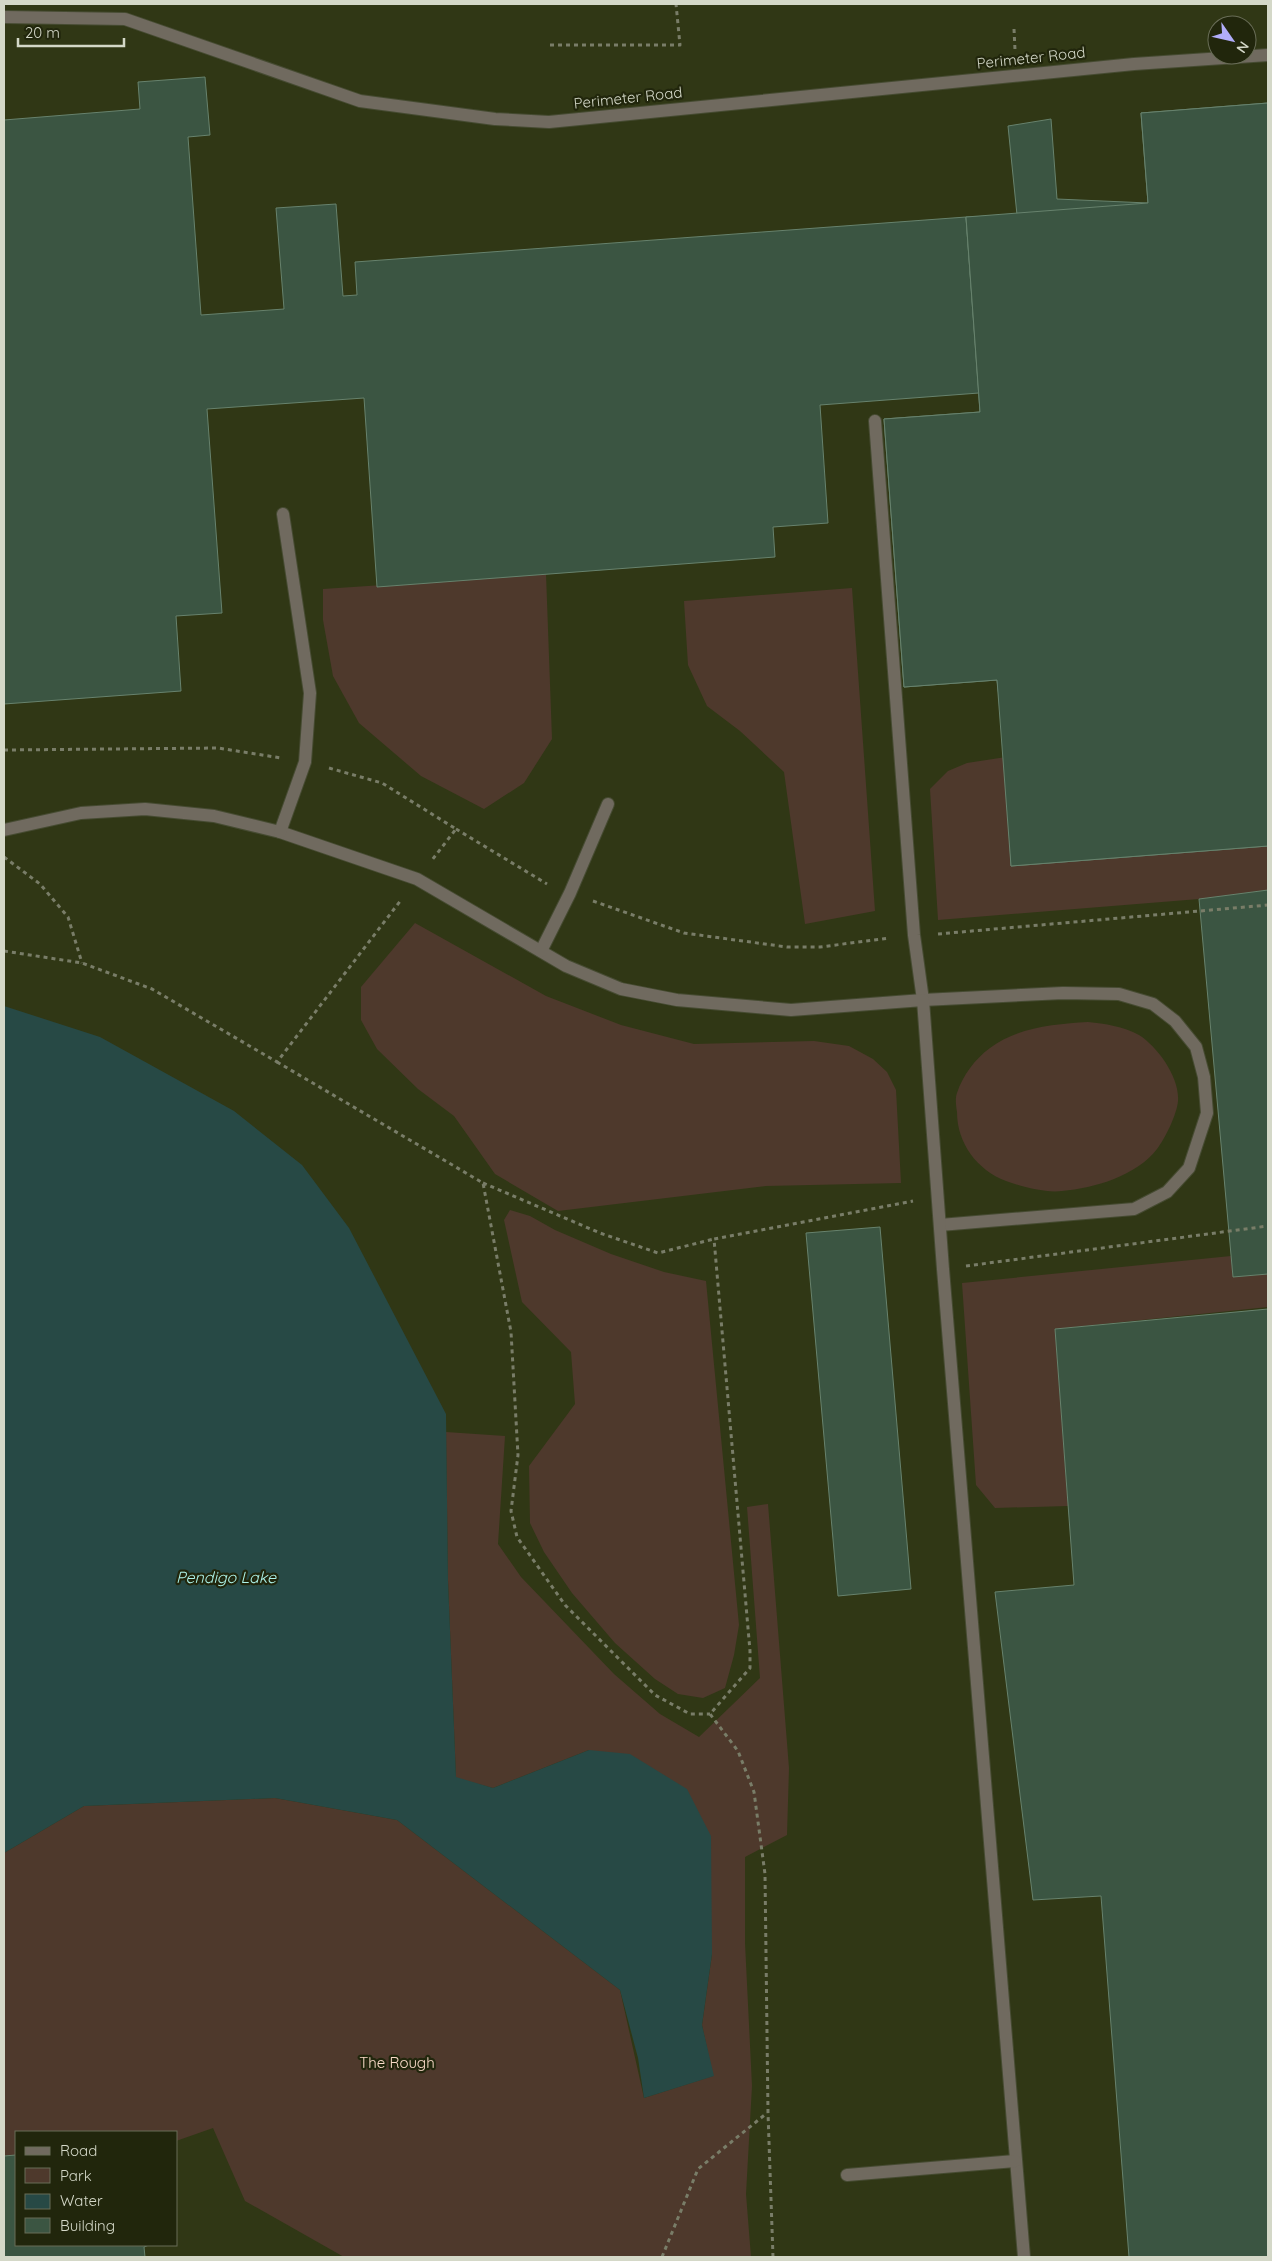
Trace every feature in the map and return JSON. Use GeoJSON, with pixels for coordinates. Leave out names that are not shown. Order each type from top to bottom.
{"type":"FeatureCollection","features":[{"type":"Feature","properties":{"kind":"lane","name":"Perimeter Road"},"geometry":{"type":"LineString","coordinates":[[4,17],[125,19],[360,101],[495,119],[550,122],[1134,64],[1268,54]]}},
{"type":"Feature","properties":{"kind":"lane"},"geometry":{"type":"LineString","coordinates":[[874,421],[914,935],[923,1000],[943,1269],[1024,2257]]}},
{"type":"Feature","properties":{"kind":"lane"},"geometry":{"type":"LineString","coordinates":[[280,832],[305,762],[310,693],[283,514]]}},
{"type":"Feature","properties":{"kind":"lane"},"geometry":{"type":"LineString","coordinates":[[541,951],[570,892],[608,804]]}},
{"type":"Feature","properties":{"kind":"lane"},"geometry":{"type":"LineString","coordinates":[[4,830],[80,813],[145,810],[214,816],[280,832],[417,880],[566,966],[621,989],[677,1000],[791,1010],[923,1000],[1063,993],[1118,994],[1153,1004],[1175,1021],[1196,1047],[1204,1077],[1207,1113],[1188,1168],[1167,1192],[1134,1209],[940,1225]]}},
{"type":"Feature","properties":{"kind":"lane"},"geometry":{"type":"LineString","coordinates":[[847,2175],[1015,2162]]}},
{"type":"Feature","properties":{"kind":"path"},"geometry":{"type":"LineString","coordinates":[[550,45],[680,45],[676,4]]}},
{"type":"Feature","properties":{"kind":"path"},"geometry":{"type":"LineString","coordinates":[[4,750],[218,748],[305,762],[382,783],[541,882],[684,933],[787,948],[820,947],[914,935],[1268,905]]}},
{"type":"Feature","properties":{"kind":"path"},"geometry":{"type":"LineString","coordinates":[[277,1062],[456,829]]}},
{"type":"Feature","properties":{"kind":"path"},"geometry":{"type":"LineString","coordinates":[[4,857],[40,884],[68,917],[82,964]]}},
{"type":"Feature","properties":{"kind":"path"},"geometry":{"type":"LineString","coordinates":[[4,951],[82,964],[152,989],[483,1183],[600,1233],[658,1252],[714,1239],[912,1200],[940,1225]]}},
{"type":"Feature","properties":{"kind":"path"},"geometry":{"type":"LineString","coordinates":[[483,1183],[511,1332],[518,1455],[511,1511],[517,1537],[565,1605],[655,1695],[690,1714],[710,1714],[736,1687],[750,1668],[714,1239]]}},
{"type":"Feature","properties":{"kind":"path"},"geometry":{"type":"LineString","coordinates":[[943,1269],[1268,1226]]}},
{"type":"Feature","properties":{"kind":"path"},"geometry":{"type":"LineString","coordinates":[[710,1714],[738,1752],[754,1792],[765,1874],[768,2112],[774,2257]]}},
{"type":"Feature","properties":{"kind":"path"},"geometry":{"type":"LineString","coordinates":[[662,2257],[698,2169],[768,2112]]}},
{"type":"Feature","properties":{"kind":"shaded area"},"geometry":{"type":"Polygon","coordinates":[[[4,4],[1268,4],[1268,2257],[4,2257],[4,4]]]}},
{"type":"Feature","properties":{"kind":"green space"},"geometry":{"type":"Polygon","coordinates":[[[546,574],[552,739],[524,783],[484,809],[421,776],[359,723],[333,676],[323,620],[323,589],[546,574]]]}},
{"type":"Feature","properties":{"kind":"green space"},"geometry":{"type":"Polygon","coordinates":[[[852,588],[875,911],[805,924],[784,772],[740,731],[707,706],[688,665],[684,601],[852,588]]]}},
{"type":"Feature","properties":{"kind":"green space"},"geometry":{"type":"Polygon","coordinates":[[[1006,757],[1011,866],[1268,846],[1268,890],[1199,899],[938,920],[930,789],[948,771],[967,763],[1006,757]]]}},
{"type":"Feature","properties":{"kind":"green space"},"geometry":{"type":"Polygon","coordinates":[[[415,923],[546,996],[621,1025],[694,1044],[814,1041],[849,1046],[873,1059],[887,1072],[896,1090],[901,1183],[766,1186],[558,1211],[495,1174],[454,1116],[418,1089],[377,1049],[361,1020],[361,987],[415,923]]]}},
{"type":"Feature","properties":{"kind":"green space"},"geometry":{"type":"Polygon","coordinates":[[[1088,1022],[1120,1027],[1139,1035],[1160,1055],[1172,1073],[1178,1092],[1178,1101],[1173,1119],[1164,1139],[1157,1149],[1138,1167],[1114,1179],[1088,1187],[1062,1191],[1041,1190],[1006,1181],[986,1170],[978,1163],[965,1145],[958,1123],[956,1097],[966,1074],[985,1052],[1012,1035],[1037,1028],[1088,1022]]]}},
{"type":"Feature","properties":{"kind":"green space"},"geometry":{"type":"Polygon","coordinates":[[[510,1210],[530,1216],[555,1230],[611,1254],[664,1272],[706,1281],[739,1625],[734,1655],[725,1688],[703,1698],[678,1694],[655,1679],[615,1643],[572,1593],[544,1552],[530,1523],[529,1466],[575,1404],[571,1352],[522,1302],[504,1220],[510,1210]]]}},
{"type":"Feature","properties":{"kind":"green space"},"geometry":{"type":"Polygon","coordinates":[[[1231,1256],[1233,1277],[1268,1274],[1268,1307],[1055,1329],[1068,1506],[995,1508],[976,1485],[962,1283],[1231,1256]]]}},
{"type":"Feature","properties":{"kind":"green space","name":"The Rough"},"geometry":{"type":"Polygon","coordinates":[[[446,1432],[505,1436],[498,1544],[521,1577],[614,1674],[660,1714],[699,1737],[760,1678],[747,1507],[768,1504],[789,1768],[787,1835],[745,1857],[745,1943],[752,2086],[746,2194],[751,2257],[344,2257],[245,2201],[213,2128],[178,2140],[178,2131],[15,2131],[15,2155],[4,2156],[4,1853],[84,1806],[275,1798],[397,1820],[620,1990],[644,2098],[713,2076],[702,2025],[712,1954],[589,1750],[493,1788],[456,1778],[448,1581],[446,1432]]]}},
{"type":"Feature","properties":{"kind":"water","name":"Pendigo Lake"},"geometry":{"type":"Polygon","coordinates":[[[4,1006],[100,1037],[234,1111],[302,1165],[349,1228],[446,1414],[448,1581],[456,1777],[493,1788],[589,1750],[630,1754],[687,1789],[711,1836],[712,1954],[702,2025],[714,2076],[644,2098],[638,2058],[620,1990],[397,1820],[275,1798],[84,1806],[4,1853],[4,1006]]]}},
{"type":"Feature","properties":{"kind":"building"},"geometry":{"type":"Polygon","coordinates":[[[205,77],[210,135],[188,137],[201,315],[284,309],[276,208],[336,204],[343,296],[357,295],[355,262],[966,217],[979,393],[820,405],[828,523],[773,527],[775,557],[377,587],[364,398],[207,409],[222,613],[176,616],[181,691],[4,704],[4,120],[140,109],[138,82],[205,77]]]}},
{"type":"Feature","properties":{"kind":"building"},"geometry":{"type":"Polygon","coordinates":[[[1268,103],[1268,846],[1011,866],[1006,757],[997,680],[904,687],[884,419],[980,412],[966,217],[1017,215],[1008,126],[1051,119],[1057,199],[1148,203],[1141,113],[1268,103]]]}},
{"type":"Feature","properties":{"kind":"building"},"geometry":{"type":"Polygon","coordinates":[[[1268,103],[1268,846],[1011,866],[997,680],[904,687],[884,419],[980,412],[966,217],[1148,203],[1141,113],[1268,103]]]}},
{"type":"Feature","properties":{"kind":"building"},"geometry":{"type":"Polygon","coordinates":[[[1268,890],[1268,1274],[1233,1277],[1199,899],[1268,890]]]}},
{"type":"Feature","properties":{"kind":"building"},"geometry":{"type":"Polygon","coordinates":[[[880,1227],[911,1589],[838,1596],[806,1233],[880,1227]]]}},
{"type":"Feature","properties":{"kind":"building"},"geometry":{"type":"Polygon","coordinates":[[[1268,1309],[1268,2257],[1129,2257],[1101,1896],[1033,1900],[995,1592],[1074,1585],[1055,1329],[1268,1309]]]}},
{"type":"Feature","properties":{"kind":"building"},"geometry":{"type":"Polygon","coordinates":[[[15,2155],[15,2246],[146,2246],[144,2247],[145,2257],[4,2257],[4,2156],[15,2155]]]}}]}
